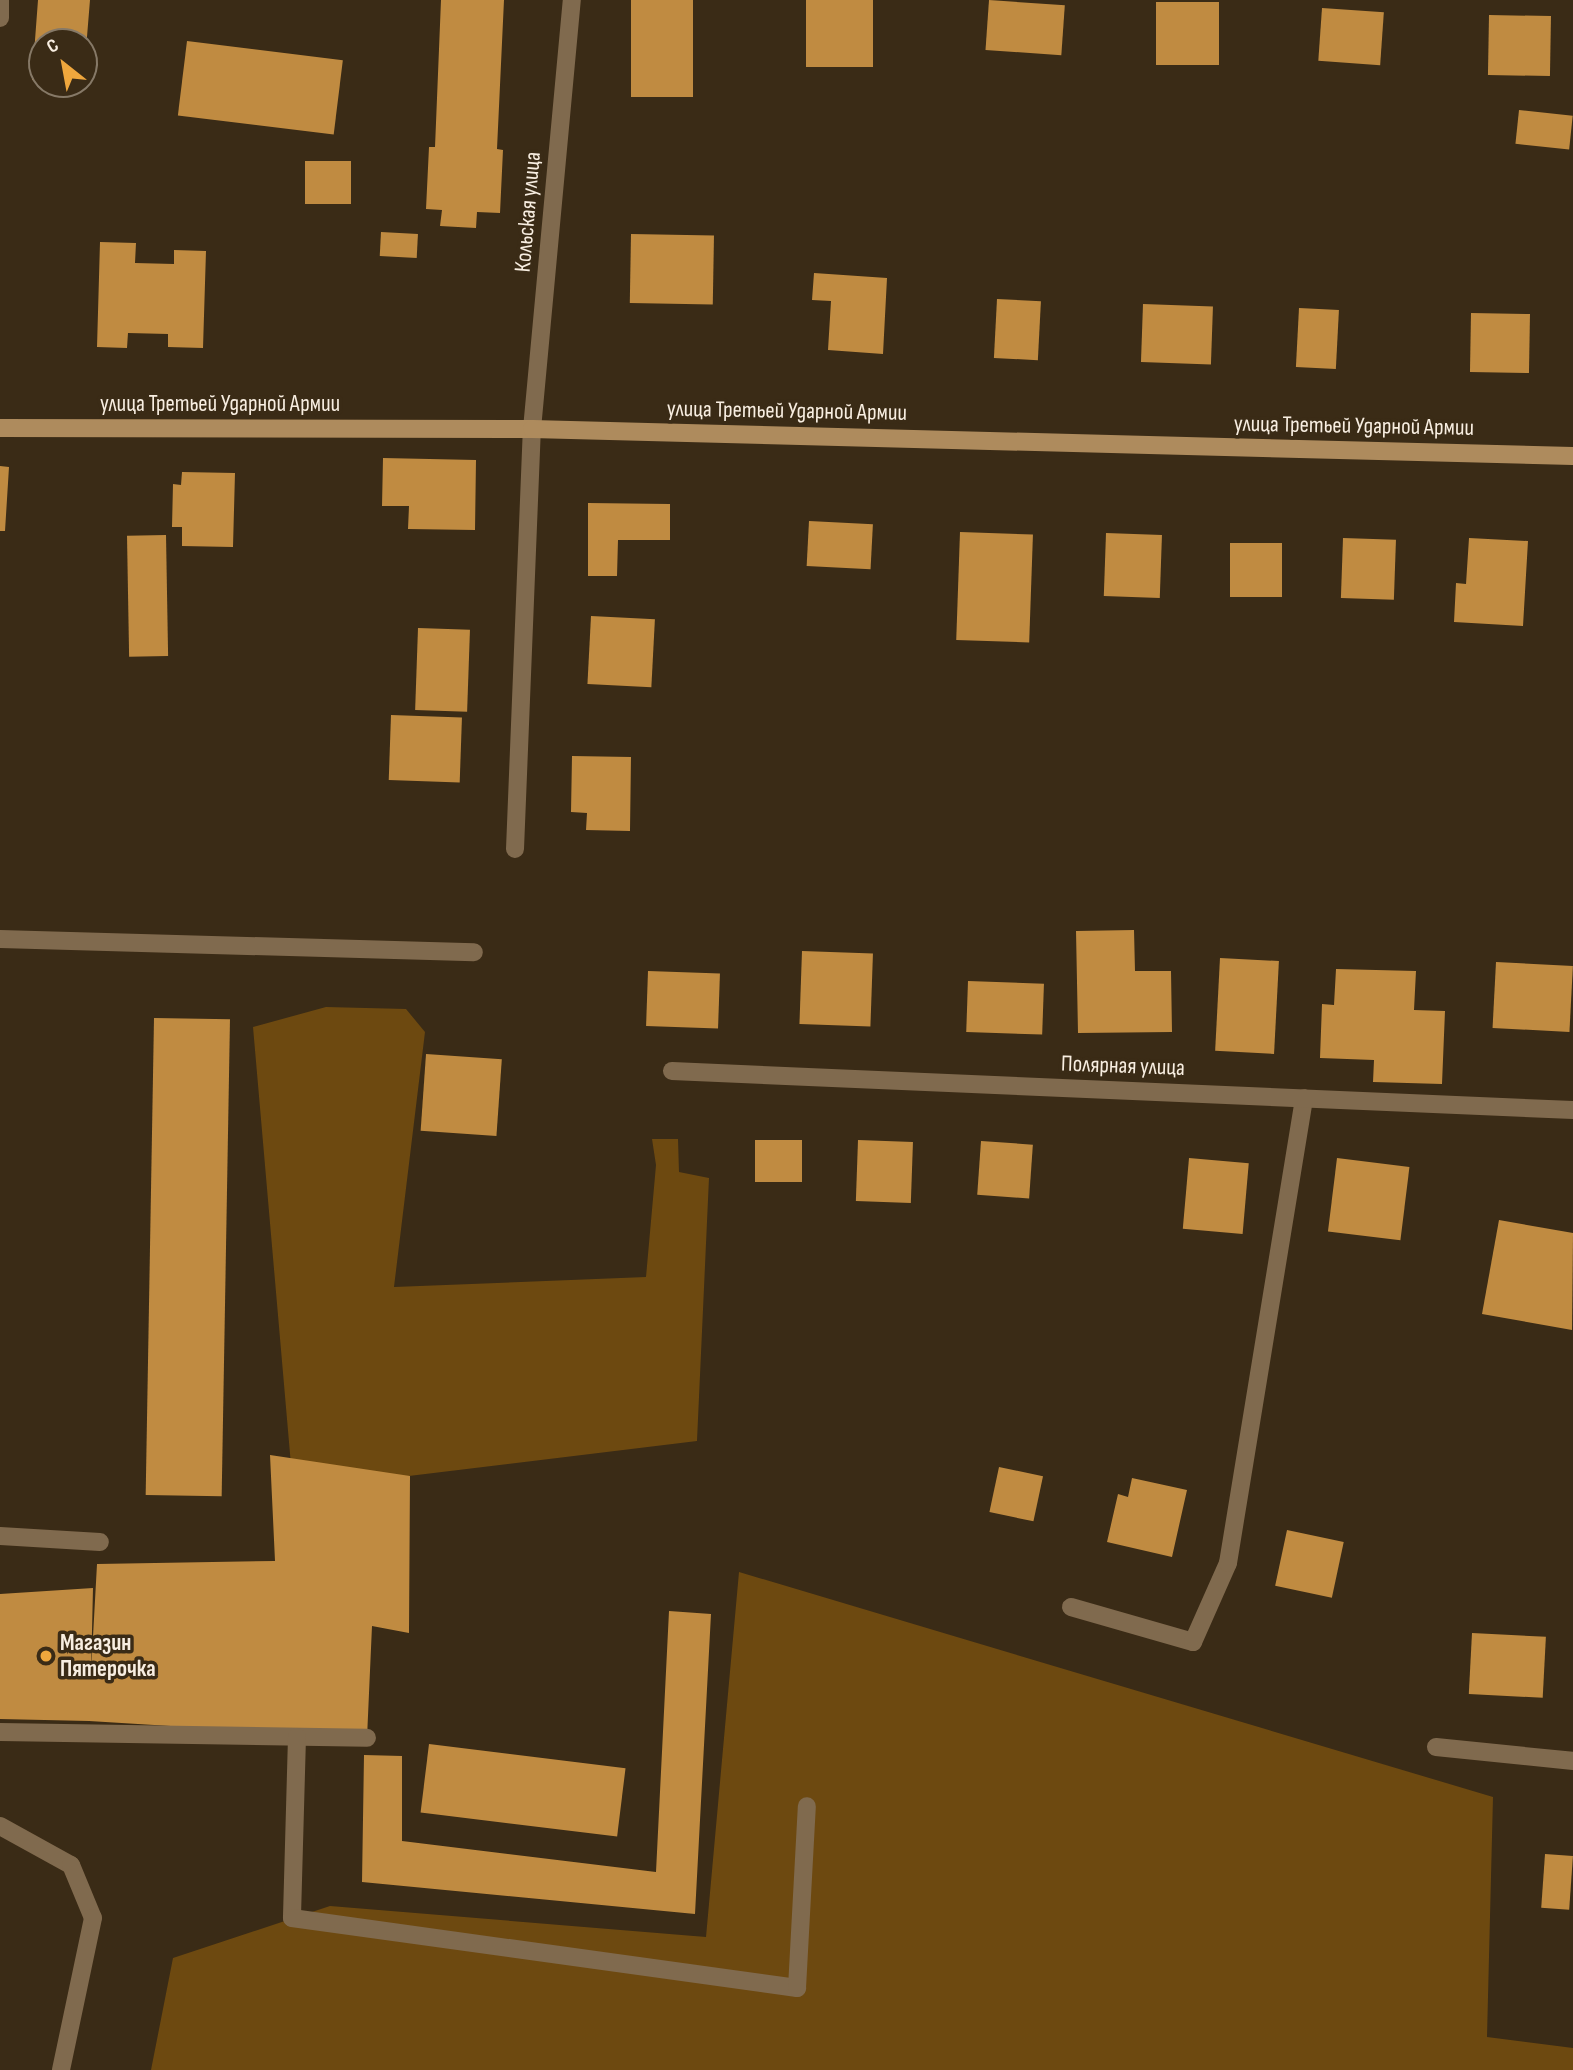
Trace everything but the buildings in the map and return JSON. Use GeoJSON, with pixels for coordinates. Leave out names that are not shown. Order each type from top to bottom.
{"type":"FeatureCollection","features":[{"type":"Feature","properties":{"kind":"main road","name":"улица Третьей Ударной Армии"},"geometry":{"type":"LineString","coordinates":[[0,428],[532,429],[1573,456]]}},
{"type":"Feature","properties":{"kind":"street"},"geometry":{"type":"LineString","coordinates":[[0,0],[0,18]]}},
{"type":"Feature","properties":{"kind":"street","name":"Кольская улица"},"geometry":{"type":"LineString","coordinates":[[516,849],[532,429],[572,0]]}},
{"type":"Feature","properties":{"kind":"street"},"geometry":{"type":"LineString","coordinates":[[0,939],[474,952]]}},
{"type":"Feature","properties":{"kind":"street","name":"Полярная улица"},"geometry":{"type":"LineString","coordinates":[[672,1071],[1573,1110]]}},
{"type":"Feature","properties":{"kind":"street"},"geometry":{"type":"LineString","coordinates":[[1071,1607],[1193,1642],[1228,1563],[1304,1098]]}},
{"type":"Feature","properties":{"kind":"street"},"geometry":{"type":"LineString","coordinates":[[0,1536],[100,1542]]}},
{"type":"Feature","properties":{"kind":"street"},"geometry":{"type":"LineString","coordinates":[[0,1732],[367,1738]]}},
{"type":"Feature","properties":{"kind":"street"},"geometry":{"type":"LineString","coordinates":[[297,1737],[292,1918],[797,1988],[807,1806]]}},
{"type":"Feature","properties":{"kind":"street"},"geometry":{"type":"LineString","coordinates":[[1436,1747],[1573,1761]]}},
{"type":"Feature","properties":{"kind":"street"},"geometry":{"type":"LineString","coordinates":[[0,1826],[71,1865],[93,1918],[61,2070]]}},
{"type":"Feature","properties":{"kind":"shaded area"},"geometry":{"type":"Polygon","coordinates":[[[326,1007],[406,1009],[425,1032],[394,1287],[646,1277],[656,1165],[652,1139],[678,1139],[679,1172],[709,1178],[697,1441],[384,1479],[291,1465],[253,1027],[326,1007]]]}},
{"type":"Feature","properties":{"kind":"shaded area"},"geometry":{"type":"Polygon","coordinates":[[[739,1572],[1493,1797],[1487,2037],[1573,2048],[1573,2070],[151,2070],[173,1958],[330,1906],[706,1937],[739,1572]]]}},
{"type":"Feature","properties":{"kind":"place","name":"Магазин Пятерочка"},"geometry":{"type":"Point","coordinates":[46,1656]}}]}
